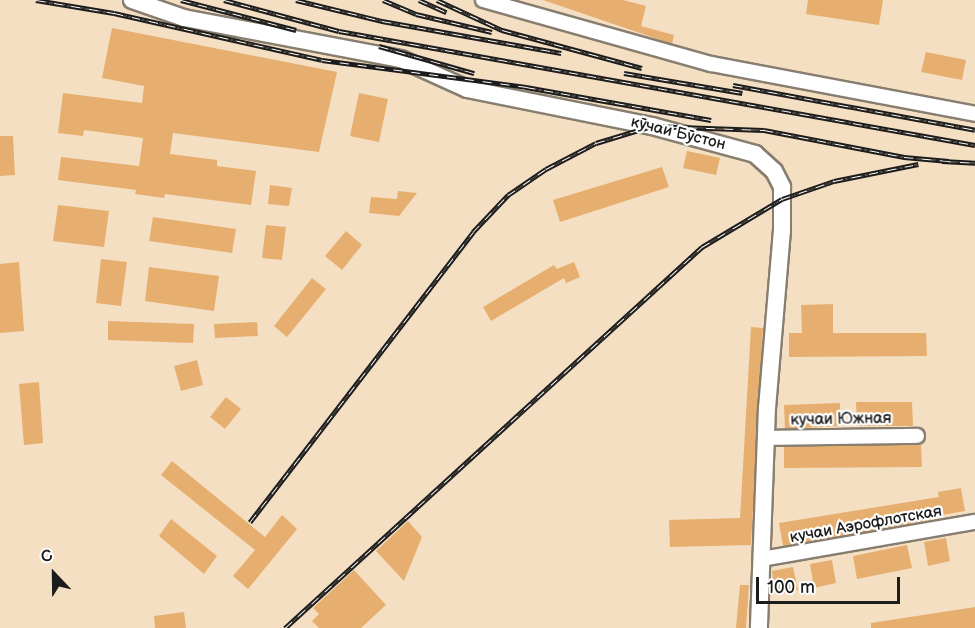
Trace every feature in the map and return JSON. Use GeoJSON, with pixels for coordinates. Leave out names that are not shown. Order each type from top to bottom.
{"type":"FeatureCollection","features":[{"type":"Feature","properties":{"kind":"main road","name":"кӯчаи Бӯстон"},"geometry":{"type":"LineString","coordinates":[[132,0],[184,18],[401,58],[467,89],[652,126],[755,154],[774,171],[782,188],[782,230],[766,438],[759,628]]}},
{"type":"Feature","properties":{"kind":"street"},"geometry":{"type":"LineString","coordinates":[[483,0],[711,64],[975,114]]}},
{"type":"Feature","properties":{"kind":"street","name":"кучаи Южная"},"geometry":{"type":"LineString","coordinates":[[766,438],[917,436]]}},
{"type":"Feature","properties":{"kind":"street","name":"кучаи Аэрофлотская"},"geometry":{"type":"LineString","coordinates":[[762,559],[975,522]]}},
{"type":"Feature","properties":{"kind":"building"},"geometry":{"type":"Polygon","coordinates":[[[543,0],[623,0],[646,6],[641,26],[674,35],[672,44],[543,0]]]}},
{"type":"Feature","properties":{"kind":"building"},"geometry":{"type":"Polygon","coordinates":[[[808,0],[883,0],[879,25],[806,14],[808,0]]]}},
{"type":"Feature","properties":{"kind":"building"},"geometry":{"type":"Polygon","coordinates":[[[112,28],[337,72],[319,152],[173,133],[170,154],[217,160],[217,166],[256,171],[251,205],[165,194],[164,198],[135,194],[136,190],[58,180],[61,157],[139,166],[143,138],[84,130],[83,136],[58,133],[63,93],[142,103],[144,86],[102,78],[112,28]]]}},
{"type":"Feature","properties":{"kind":"building"},"geometry":{"type":"Polygon","coordinates":[[[926,52],[966,60],[962,80],[921,72],[926,52]]]}},
{"type":"Feature","properties":{"kind":"building"},"geometry":{"type":"Polygon","coordinates":[[[359,93],[388,99],[379,142],[350,136],[359,93]]]}},
{"type":"Feature","properties":{"kind":"building"},"geometry":{"type":"Polygon","coordinates":[[[0,136],[13,136],[15,175],[0,176],[0,136]]]}},
{"type":"Feature","properties":{"kind":"building"},"geometry":{"type":"Polygon","coordinates":[[[687,151],[720,158],[716,175],[683,168],[687,151]]]}},
{"type":"Feature","properties":{"kind":"building"},"geometry":{"type":"Polygon","coordinates":[[[662,167],[669,187],[560,222],[553,200],[662,167]]]}},
{"type":"Feature","properties":{"kind":"building"},"geometry":{"type":"Polygon","coordinates":[[[270,185],[292,188],[289,206],[268,204],[270,185]]]}},
{"type":"Feature","properties":{"kind":"building"},"geometry":{"type":"Polygon","coordinates":[[[398,191],[417,193],[399,216],[369,213],[371,197],[397,199],[398,191]]]}},
{"type":"Feature","properties":{"kind":"building"},"geometry":{"type":"Polygon","coordinates":[[[58,205],[109,211],[104,247],[53,241],[58,205]]]}},
{"type":"Feature","properties":{"kind":"building"},"geometry":{"type":"Polygon","coordinates":[[[153,217],[236,229],[232,253],[149,241],[153,217]]]}},
{"type":"Feature","properties":{"kind":"building"},"geometry":{"type":"Polygon","coordinates":[[[266,225],[286,227],[282,260],[262,258],[266,225]]]}},
{"type":"Feature","properties":{"kind":"building"},"geometry":{"type":"Polygon","coordinates":[[[346,231],[362,245],[342,270],[325,256],[346,231]]]}},
{"type":"Feature","properties":{"kind":"building"},"geometry":{"type":"Polygon","coordinates":[[[101,259],[127,262],[121,306],[96,303],[101,259]]]}},
{"type":"Feature","properties":{"kind":"building"},"geometry":{"type":"Polygon","coordinates":[[[19,262],[24,331],[0,333],[0,264],[19,262]]]}},
{"type":"Feature","properties":{"kind":"building"},"geometry":{"type":"Polygon","coordinates":[[[574,262],[580,277],[566,283],[564,278],[491,321],[483,307],[554,265],[557,269],[574,262]]]}},
{"type":"Feature","properties":{"kind":"building"},"geometry":{"type":"Polygon","coordinates":[[[149,267],[219,276],[214,311],[145,301],[149,267]]]}},
{"type":"Feature","properties":{"kind":"building"},"geometry":{"type":"Polygon","coordinates":[[[312,278],[326,289],[287,337],[274,326],[312,278]]]}},
{"type":"Feature","properties":{"kind":"building"},"geometry":{"type":"Polygon","coordinates":[[[833,304],[833,333],[926,333],[927,356],[789,357],[789,333],[802,333],[801,305],[833,304]]]}},
{"type":"Feature","properties":{"kind":"building"},"geometry":{"type":"Polygon","coordinates":[[[108,321],[194,324],[193,343],[108,340],[108,321]]]}},
{"type":"Feature","properties":{"kind":"building"},"geometry":{"type":"Polygon","coordinates":[[[257,322],[258,336],[215,338],[214,324],[257,322]]]}},
{"type":"Feature","properties":{"kind":"building"},"geometry":{"type":"Polygon","coordinates":[[[751,327],[763,328],[751,545],[670,547],[669,520],[740,518],[751,327]]]}},
{"type":"Feature","properties":{"kind":"building"},"geometry":{"type":"Polygon","coordinates":[[[197,360],[203,385],[181,391],[174,366],[197,360]]]}},
{"type":"Feature","properties":{"kind":"building"},"geometry":{"type":"Polygon","coordinates":[[[39,382],[43,443],[24,445],[19,384],[39,382]]]}},
{"type":"Feature","properties":{"kind":"building"},"geometry":{"type":"Polygon","coordinates":[[[226,397],[241,409],[225,429],[210,417],[226,397]]]}},
{"type":"Feature","properties":{"kind":"building"},"geometry":{"type":"Polygon","coordinates":[[[856,402],[912,402],[913,426],[857,426],[856,402]]]}},
{"type":"Feature","properties":{"kind":"building"},"geometry":{"type":"Polygon","coordinates":[[[840,403],[841,426],[785,429],[784,405],[840,403]]]}},
{"type":"Feature","properties":{"kind":"building"},"geometry":{"type":"Polygon","coordinates":[[[921,444],[922,467],[784,468],[784,447],[921,444]]]}},
{"type":"Feature","properties":{"kind":"building"},"geometry":{"type":"Polygon","coordinates":[[[172,461],[265,537],[282,515],[297,529],[248,589],[233,576],[255,550],[161,475],[172,461]]]}},
{"type":"Feature","properties":{"kind":"building"},"geometry":{"type":"Polygon","coordinates":[[[961,488],[965,511],[931,517],[931,520],[783,546],[779,523],[939,497],[938,492],[961,488]]]}},
{"type":"Feature","properties":{"kind":"building"},"geometry":{"type":"Polygon","coordinates":[[[171,519],[217,556],[204,574],[159,536],[171,519]]]}},
{"type":"Feature","properties":{"kind":"building"},"geometry":{"type":"Polygon","coordinates":[[[408,521],[422,537],[404,581],[376,551],[408,521]]]}},
{"type":"Feature","properties":{"kind":"building"},"geometry":{"type":"Polygon","coordinates":[[[946,538],[950,561],[928,566],[924,542],[946,538]]]}},
{"type":"Feature","properties":{"kind":"building"},"geometry":{"type":"Polygon","coordinates":[[[907,545],[912,568],[857,579],[853,556],[907,545]]]}},
{"type":"Feature","properties":{"kind":"building"},"geometry":{"type":"Polygon","coordinates":[[[832,560],[836,583],[814,588],[810,564],[832,560]]]}},
{"type":"Feature","properties":{"kind":"building"},"geometry":{"type":"Polygon","coordinates":[[[793,567],[798,590],[775,594],[772,571],[793,567]]]}},
{"type":"Feature","properties":{"kind":"building"},"geometry":{"type":"Polygon","coordinates":[[[354,570],[386,605],[361,628],[319,628],[312,621],[319,614],[313,608],[354,570]]]}},
{"type":"Feature","properties":{"kind":"building"},"geometry":{"type":"Polygon","coordinates":[[[740,585],[749,585],[746,628],[736,628],[740,585]]]}},
{"type":"Feature","properties":{"kind":"building"},"geometry":{"type":"Polygon","coordinates":[[[975,607],[975,628],[871,628],[871,623],[975,607]]]}},
{"type":"Feature","properties":{"kind":"building"},"geometry":{"type":"Polygon","coordinates":[[[184,612],[186,628],[155,628],[154,616],[184,612]]]}},
{"type":"Feature","properties":{"kind":"railway"},"geometry":{"type":"LineString","coordinates":[[36,0],[114,13],[322,60],[526,87],[711,120]]}},
{"type":"Feature","properties":{"kind":"railway"},"geometry":{"type":"LineString","coordinates":[[181,0],[296,30]]}},
{"type":"Feature","properties":{"kind":"railway"},"geometry":{"type":"LineString","coordinates":[[224,0],[339,31],[975,145]]}},
{"type":"Feature","properties":{"kind":"railway"},"geometry":{"type":"LineString","coordinates":[[296,0],[382,21],[561,53]]}},
{"type":"Feature","properties":{"kind":"railway"},"geometry":{"type":"LineString","coordinates":[[383,0],[416,14],[492,32]]}},
{"type":"Feature","properties":{"kind":"railway"},"geometry":{"type":"LineString","coordinates":[[419,0],[446,12]]}},
{"type":"Feature","properties":{"kind":"railway"},"geometry":{"type":"LineString","coordinates":[[437,0],[502,30],[642,68]]}},
{"type":"Feature","properties":{"kind":"railway"},"geometry":{"type":"LineString","coordinates":[[379,46],[474,73]]}},
{"type":"Feature","properties":{"kind":"railway"},"geometry":{"type":"LineString","coordinates":[[624,73],[742,93]]}},
{"type":"Feature","properties":{"kind":"railway"},"geometry":{"type":"LineString","coordinates":[[733,85],[975,130]]}},
{"type":"Feature","properties":{"kind":"railway"},"geometry":{"type":"LineString","coordinates":[[250,522],[473,232],[508,195],[546,169],[596,143],[652,126],[764,130],[904,157],[949,161]]}},
{"type":"Feature","properties":{"kind":"railway"},"geometry":{"type":"LineString","coordinates":[[942,161],[975,163]]}},
{"type":"Feature","properties":{"kind":"railway"},"geometry":{"type":"LineString","coordinates":[[285,628],[702,247],[782,199],[834,181],[918,164]]}}]}
